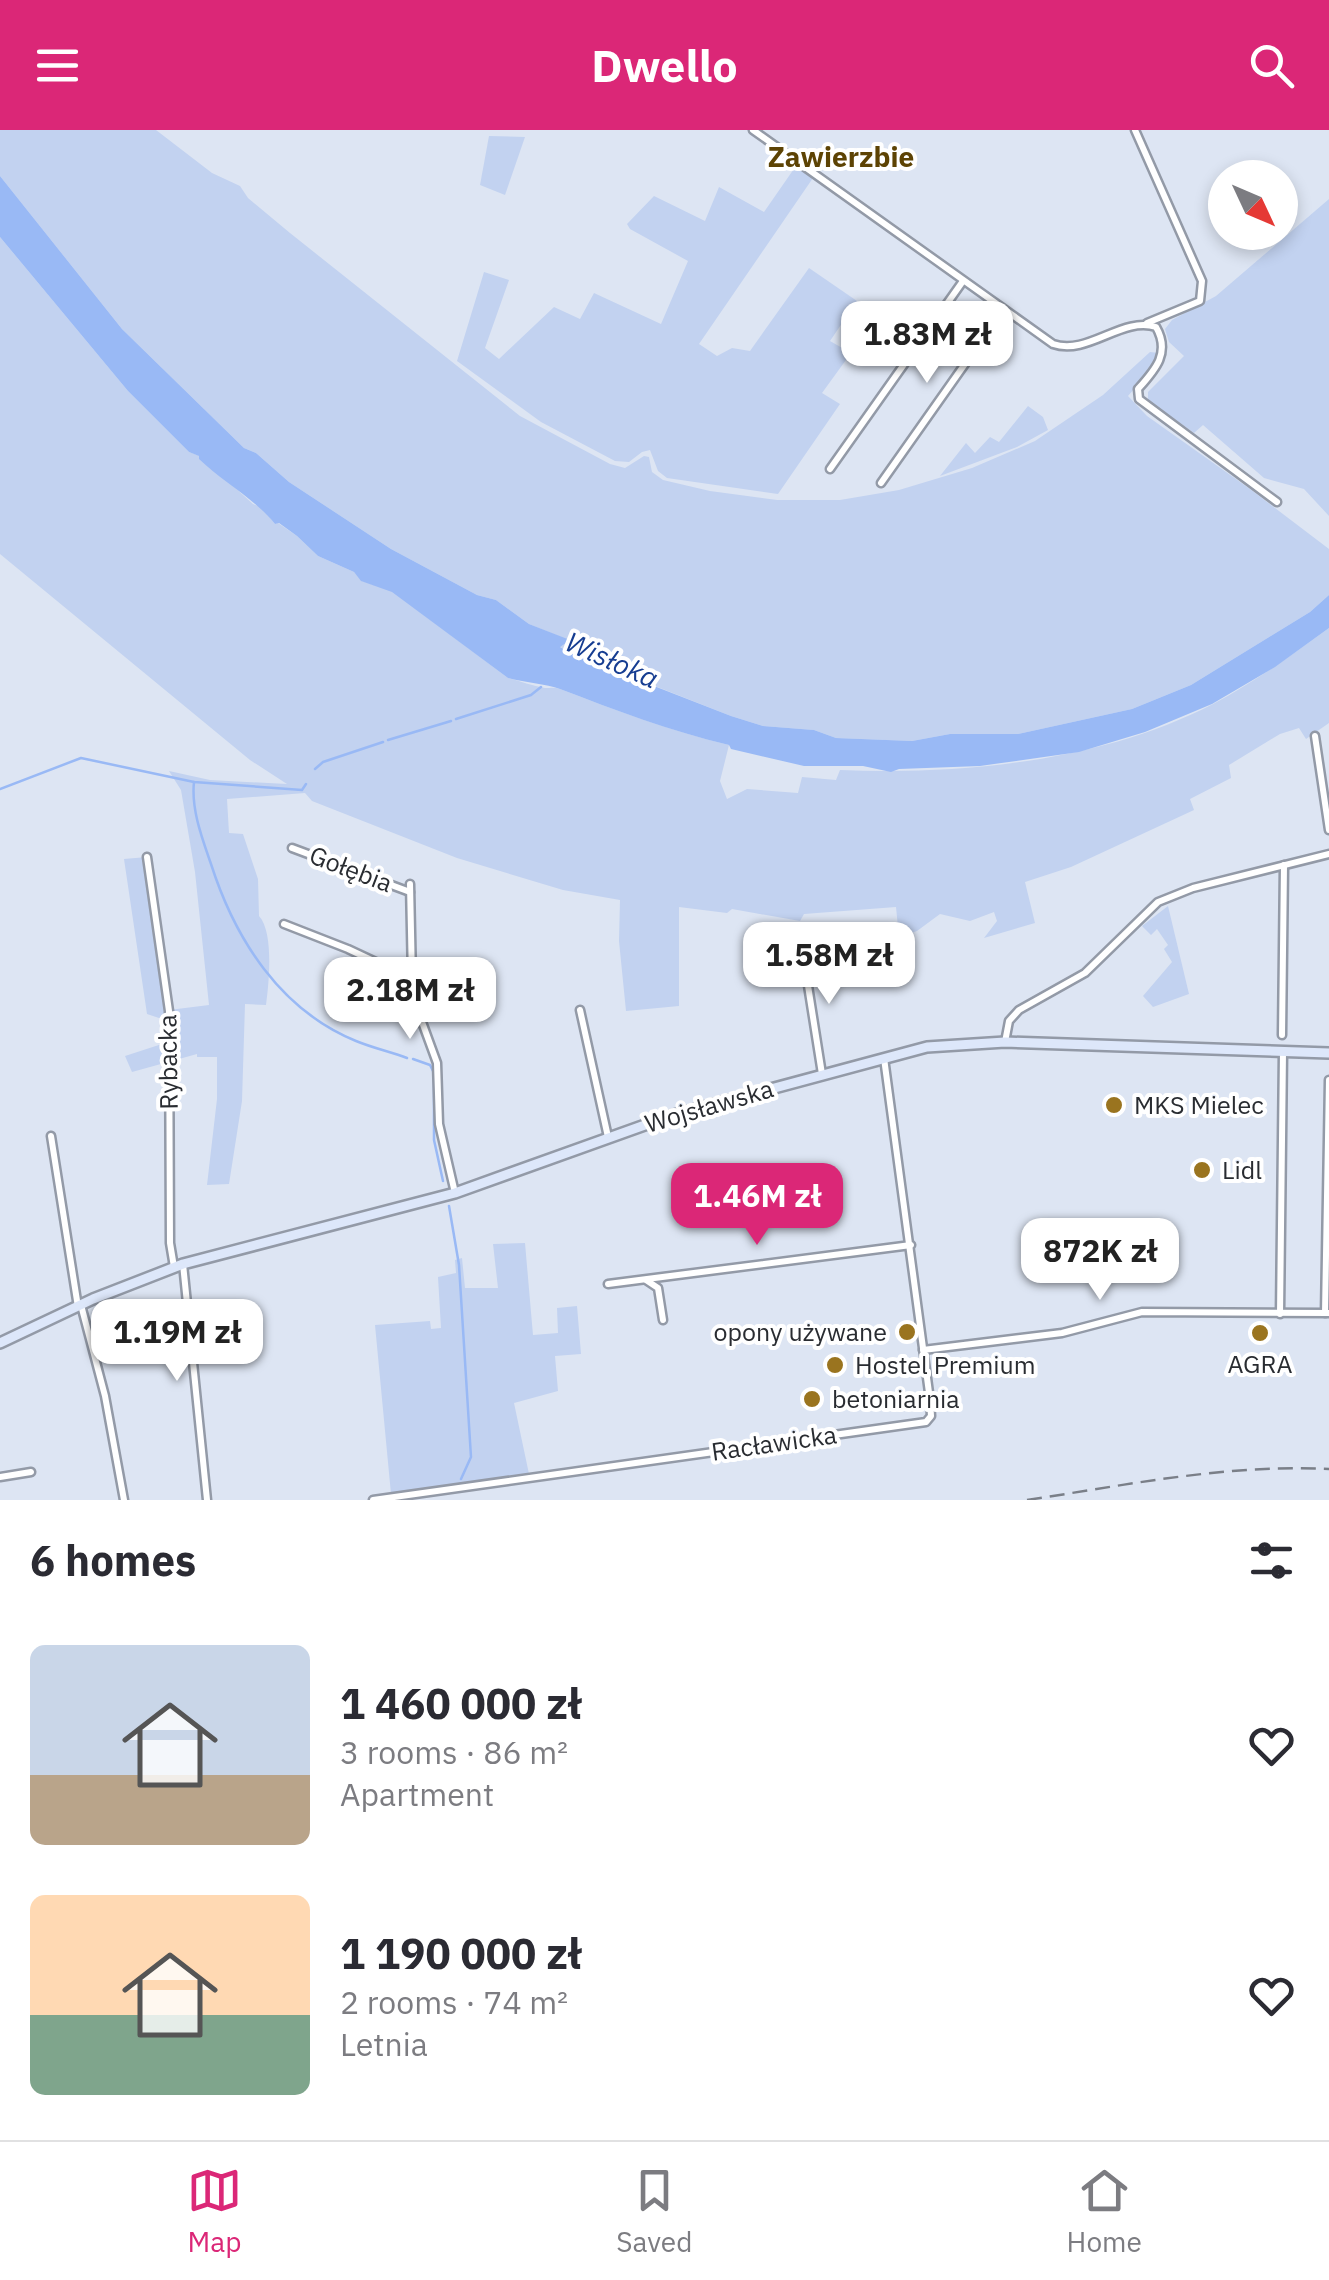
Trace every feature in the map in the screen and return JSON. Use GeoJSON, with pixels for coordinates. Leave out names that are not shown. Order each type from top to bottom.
{"type":"FeatureCollection","features":[{"type":"Feature","properties":{"kind":"street"},"geometry":{"type":"LineString","coordinates":[[752,130],[1045,340],[1062,347],[1142,324],[1159,323],[1200,301],[1202,281],[1134,130]]}},
{"type":"Feature","properties":{"kind":"street"},"geometry":{"type":"LineString","coordinates":[[830,470],[963,281]]}},
{"type":"Feature","properties":{"kind":"street"},"geometry":{"type":"LineString","coordinates":[[881,483],[1003,310]]}},
{"type":"Feature","properties":{"kind":"street"},"geometry":{"type":"LineString","coordinates":[[1159,323],[1162,357],[1138,389],[1139,399],[1277,502]]}},
{"type":"Feature","properties":{"kind":"street"},"geometry":{"type":"LineString","coordinates":[[1315,736],[1329,830]]}},
{"type":"Feature","properties":{"kind":"street","name":"Gołębia"},"geometry":{"type":"LineString","coordinates":[[292,848],[410,888],[412,979],[437,1064],[438,1124],[454,1193]]}},
{"type":"Feature","properties":{"kind":"street"},"geometry":{"type":"LineString","coordinates":[[1005,1042],[1010,1021],[1019,1010],[1085,973],[1158,902],[1174,893],[1329,854]]}},
{"type":"Feature","properties":{"kind":"street","name":"Rybacka"},"geometry":{"type":"LineString","coordinates":[[147,857],[168,1011],[170,1243],[178,1265],[207,1500]]}},
{"type":"Feature","properties":{"kind":"street"},"geometry":{"type":"LineString","coordinates":[[1282,1035],[1284,865]]}},
{"type":"Feature","properties":{"kind":"street"},"geometry":{"type":"LineString","coordinates":[[284,924],[348,948],[412,979]]}},
{"type":"Feature","properties":{"kind":"street"},"geometry":{"type":"LineString","coordinates":[[804,954],[822,1074]]}},
{"type":"Feature","properties":{"kind":"street"},"geometry":{"type":"LineString","coordinates":[[580,1010],[608,1137]]}},
{"type":"Feature","properties":{"kind":"street","name":"Wojsławska"},"geometry":{"type":"LineString","coordinates":[[0,1342],[178,1265],[454,1193],[608,1137],[884,1056],[946,1044],[1005,1042],[1329,1053]]}},
{"type":"Feature","properties":{"kind":"street"},"geometry":{"type":"LineString","coordinates":[[1280,1314],[1283,1052]]}},
{"type":"Feature","properties":{"kind":"street","name":"Racławicka"},"geometry":{"type":"LineString","coordinates":[[373,1500],[922,1423],[932,1412],[884,1056]]}},
{"type":"Feature","properties":{"kind":"street"},"geometry":{"type":"LineString","coordinates":[[923,1350],[1062,1332],[1142,1312],[1327,1312],[1329,1080]]}},
{"type":"Feature","properties":{"kind":"street"},"geometry":{"type":"LineString","coordinates":[[51,1136],[80,1306],[106,1396],[124,1500]]}},
{"type":"Feature","properties":{"kind":"street"},"geometry":{"type":"LineString","coordinates":[[608,1284],[911,1245]]}},
{"type":"Feature","properties":{"kind":"street"},"geometry":{"type":"LineString","coordinates":[[645,1280],[658,1288],[664,1320]]}},
{"type":"Feature","properties":{"kind":"street"},"geometry":{"type":"LineString","coordinates":[[0,1476],[31,1472]]}},
{"type":"Feature","properties":{"kind":"shaded area"},"geometry":{"type":"Polygon","coordinates":[[[0,130],[156,130],[212,173],[240,186],[248,198],[290,233],[520,416],[610,464],[625,468],[649,457],[652,472],[663,480],[710,491],[777,500],[840,500],[899,490],[972,468],[1035,441],[1103,395],[1150,352],[1159,353],[1153,367],[1128,396],[1147,416],[1329,549],[1329,595],[1310,612],[1191,685],[1132,709],[1018,734],[950,734],[912,741],[836,738],[814,730],[763,726],[731,716],[571,653],[559,646],[561,637],[529,624],[496,600],[477,595],[391,549],[244,448],[122,329],[0,176],[0,130]]]}},
{"type":"Feature","properties":{"kind":"shaded area"},"geometry":{"type":"Polygon","coordinates":[[[489,136],[525,137],[505,195],[480,185],[489,136]]]}},
{"type":"Feature","properties":{"kind":"shaded area"},"geometry":{"type":"Polygon","coordinates":[[[798,163],[815,175],[699,344],[717,356],[732,348],[750,351],[809,268],[857,301],[830,341],[851,353],[822,393],[840,404],[778,494],[667,478],[658,471],[650,450],[629,462],[615,461],[541,422],[457,361],[484,272],[509,280],[485,348],[499,359],[554,307],[580,319],[594,293],[661,324],[688,261],[627,224],[654,196],[705,221],[719,187],[764,212],[798,163]]]}},
{"type":"Feature","properties":{"kind":"shaded area"},"geometry":{"type":"Polygon","coordinates":[[[1329,199],[1329,516],[1304,489],[1264,478],[1203,425],[1194,433],[1148,400],[1148,392],[1184,356],[1169,342],[1165,329],[1172,320],[1216,296],[1270,250],[1298,250],[1298,226],[1329,199]]]}},
{"type":"Feature","properties":{"kind":"shaded area"},"geometry":{"type":"Polygon","coordinates":[[[0,237],[128,391],[189,452],[200,456],[261,507],[275,524],[297,536],[318,556],[354,572],[362,581],[392,591],[508,678],[558,688],[665,727],[729,745],[720,781],[727,799],[747,789],[798,793],[802,777],[836,780],[840,770],[981,767],[1077,752],[1124,739],[1213,704],[1329,628],[1329,723],[1306,739],[1299,728],[1280,734],[1229,765],[1231,778],[1190,799],[1194,810],[1071,867],[1025,882],[1035,923],[984,938],[997,921],[994,912],[970,921],[940,914],[917,931],[899,937],[896,907],[804,914],[800,921],[732,909],[727,913],[679,907],[679,1006],[626,1011],[619,941],[620,900],[563,890],[457,858],[312,801],[305,793],[227,799],[229,833],[243,834],[258,879],[259,916],[269,945],[269,971],[266,1005],[245,1004],[242,1101],[229,1184],[207,1185],[217,1099],[217,1057],[197,1054],[132,1072],[125,1056],[165,1043],[165,1020],[147,1014],[124,859],[147,857],[169,1010],[209,1005],[195,872],[181,790],[169,771],[210,780],[287,784],[250,760],[0,554],[0,237]]]}},
{"type":"Feature","properties":{"kind":"shaded area"},"geometry":{"type":"Polygon","coordinates":[[[1028,406],[1043,417],[1048,430],[1017,447],[940,476],[966,443],[975,453],[990,437],[999,442],[1028,406]]]}},
{"type":"Feature","properties":{"kind":"shaded area"},"geometry":{"type":"Polygon","coordinates":[[[1168,906],[1189,994],[1153,1007],[1143,996],[1172,962],[1164,949],[1168,945],[1157,929],[1151,935],[1142,926],[1168,906]]]}},
{"type":"Feature","properties":{"kind":"shaded area"},"geometry":{"type":"Polygon","coordinates":[[[525,1243],[533,1335],[558,1333],[557,1308],[577,1306],[581,1354],[555,1356],[558,1391],[514,1403],[529,1474],[391,1494],[375,1325],[430,1321],[431,1329],[441,1328],[438,1277],[456,1273],[455,1260],[462,1258],[465,1288],[498,1288],[493,1244],[525,1243]]]}},
{"type":"Feature","properties":{"kind":"water"},"geometry":{"type":"Polygon","coordinates":[[[0,176],[122,329],[244,448],[256,453],[289,482],[391,549],[477,595],[496,600],[529,624],[570,640],[560,647],[565,650],[601,669],[613,667],[731,716],[763,726],[814,730],[836,738],[912,741],[950,734],[1018,734],[1132,709],[1191,685],[1310,612],[1329,595],[1329,628],[1275,667],[1212,704],[1145,732],[1079,752],[980,766],[891,772],[863,766],[804,766],[731,749],[729,745],[664,727],[555,687],[508,678],[392,592],[361,581],[354,572],[318,556],[297,536],[275,524],[199,456],[189,452],[128,391],[0,237],[0,176]]]}},
{"type":"Feature","properties":{"kind":"waterway"},"geometry":{"type":"LineString","coordinates":[[456,719],[531,695],[541,687]]}},
{"type":"Feature","properties":{"kind":"waterway"},"geometry":{"type":"LineString","coordinates":[[388,740],[451,721]]}},
{"type":"Feature","properties":{"kind":"waterway"},"geometry":{"type":"LineString","coordinates":[[315,769],[323,762],[383,742]]}},
{"type":"Feature","properties":{"kind":"waterway"},"geometry":{"type":"LineString","coordinates":[[0,789],[81,758],[194,782],[302,790],[306,784]]}},
{"type":"Feature","properties":{"kind":"waterway"},"geometry":{"type":"LineString","coordinates":[[194,782],[198,823],[221,892],[247,945],[264,969],[305,1011],[329,1028],[407,1058]]}},
{"type":"Feature","properties":{"kind":"waterway"},"geometry":{"type":"LineString","coordinates":[[413,1059],[430,1065],[434,1073],[434,1140],[443,1181]]}},
{"type":"Feature","properties":{"kind":"waterway"},"geometry":{"type":"LineString","coordinates":[[449,1206],[459,1265],[471,1457],[461,1479]]}},
{"type":"Feature","properties":{"kind":"railway"},"geometry":{"type":"LineString","coordinates":[[1027,1500],[1215,1473],[1329,1469]]}},
{"type":"Feature","properties":{"kind":"place","name":"MKS Mielec"},"geometry":{"type":"Point","coordinates":[1114,1105]}},
{"type":"Feature","properties":{"kind":"place","name":"Lidl"},"geometry":{"type":"Point","coordinates":[1202,1170]}},
{"type":"Feature","properties":{"kind":"place","name":"opony używane"},"geometry":{"type":"Point","coordinates":[907,1332]}},
{"type":"Feature","properties":{"kind":"place","name":"AGRA"},"geometry":{"type":"Point","coordinates":[1260,1333]}},
{"type":"Feature","properties":{"kind":"place","name":"Hostel Premium"},"geometry":{"type":"Point","coordinates":[835,1365]}},
{"type":"Feature","properties":{"kind":"place","name":"betoniarnia"},"geometry":{"type":"Point","coordinates":[812,1399]}},
{"type":"Feature","properties":{"kind":"district","name":"Zawierzbie"},"geometry":{"type":"Point","coordinates":[841,157]}},
{"type":"Feature","properties":{"kind":"water label","name":"Wisłoka"},"geometry":{"type":"Point","coordinates":[612,660]}}]}
